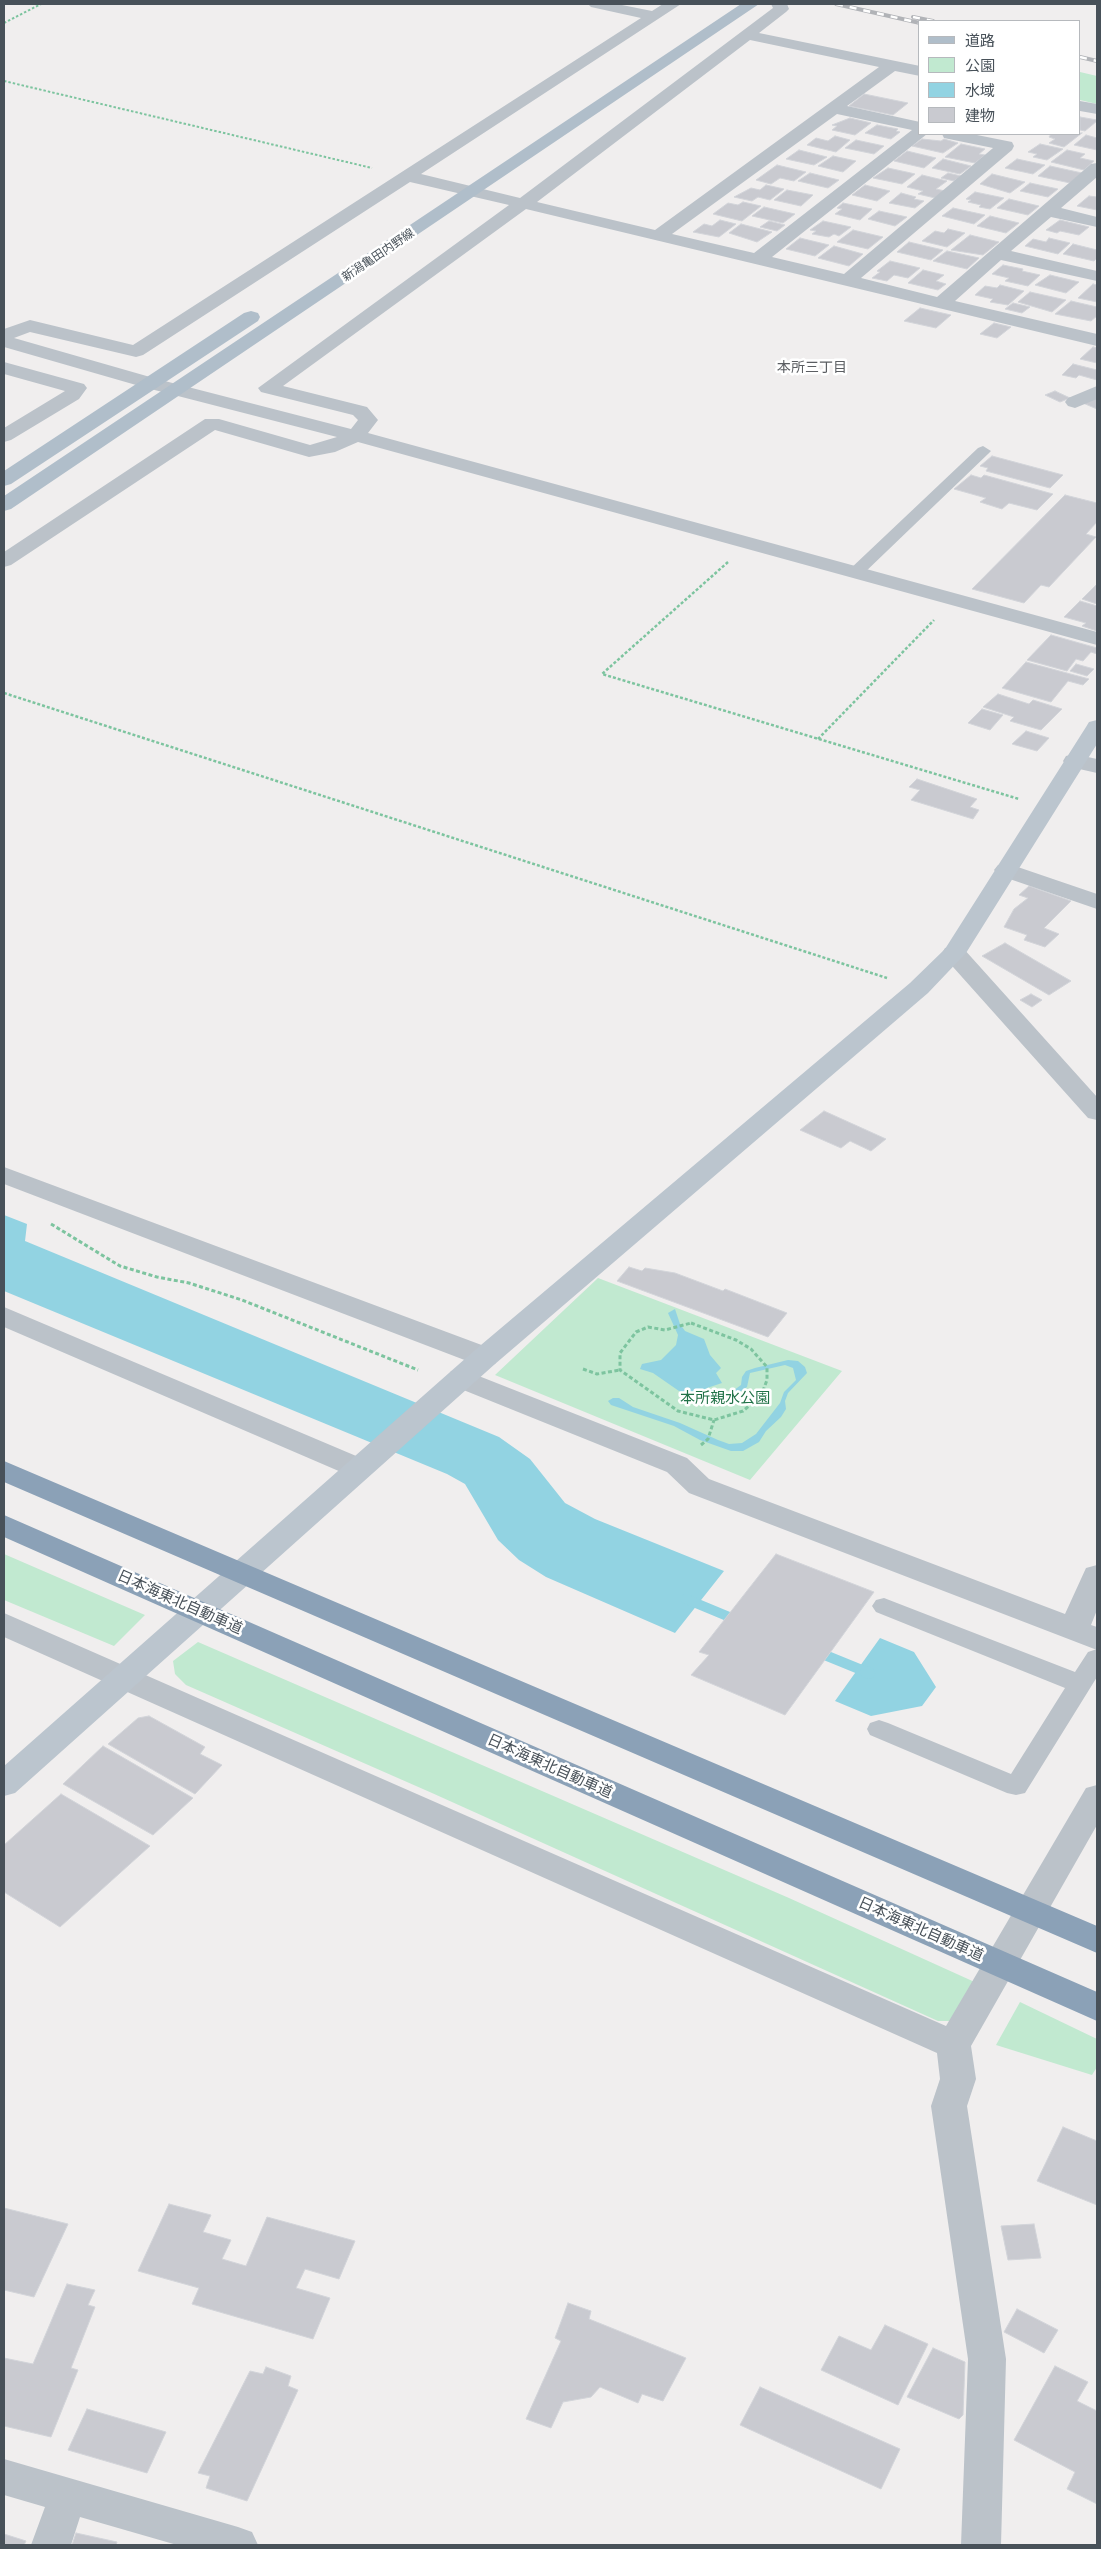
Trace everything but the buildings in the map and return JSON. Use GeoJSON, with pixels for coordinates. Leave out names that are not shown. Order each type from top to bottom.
{"type":"FeatureCollection","features":[{"type":"Feature","properties":{"kind":"highway"},"geometry":{"type":"LineString","coordinates":[[4,1471],[1097,1940]]}},
{"type":"Feature","properties":{"kind":"highway","name":"日本海東北自動車道"},"geometry":{"type":"LineString","coordinates":[[4,1525],[1097,2006]]}},
{"type":"Feature","properties":{"kind":"main road","name":"新潟亀田内野線"},"geometry":{"type":"LineString","coordinates":[[4,505],[751,4]]}},
{"type":"Feature","properties":{"kind":"main road","name":"新潟亀田内野線"},"geometry":{"type":"LineString","coordinates":[[399,219],[531,131]]}},
{"type":"Feature","properties":{"kind":"main road"},"geometry":{"type":"LineString","coordinates":[[4,480],[266,307]]}},
{"type":"Feature","properties":{"kind":"street"},"geometry":{"type":"LineString","coordinates":[[596,4],[654,16]]}},
{"type":"Feature","properties":{"kind":"street"},"geometry":{"type":"LineString","coordinates":[[4,336],[18,329],[37,327],[136,352],[673,4]]}},
{"type":"Feature","properties":{"kind":"street"},"geometry":{"type":"LineString","coordinates":[[4,562],[212,423],[309,451],[328,448],[356,436],[368,420],[360,411],[268,388],[521,205],[781,9],[779,4]]}},
{"type":"Feature","properties":{"kind":"street"},"geometry":{"type":"LineString","coordinates":[[747,35],[918,71]]}},
{"type":"Feature","properties":{"kind":"street"},"geometry":{"type":"LineString","coordinates":[[657,236],[892,65]]}},
{"type":"Feature","properties":{"kind":"street"},"geometry":{"type":"LineString","coordinates":[[1081,106],[1097,109]]}},
{"type":"Feature","properties":{"kind":"street"},"geometry":{"type":"LineString","coordinates":[[834,108],[918,127]]}},
{"type":"Feature","properties":{"kind":"street"},"geometry":{"type":"LineString","coordinates":[[757,260],[918,134]]}},
{"type":"Feature","properties":{"kind":"street"},"geometry":{"type":"LineString","coordinates":[[955,135],[1006,146]]}},
{"type":"Feature","properties":{"kind":"street"},"geometry":{"type":"LineString","coordinates":[[846,282],[1020,135]]}},
{"type":"Feature","properties":{"kind":"street"},"geometry":{"type":"LineString","coordinates":[[941,303],[1050,212],[1097,168]]}},
{"type":"Feature","properties":{"kind":"street"},"geometry":{"type":"LineString","coordinates":[[406,176],[521,205],[1097,340]]}},
{"type":"Feature","properties":{"kind":"street"},"geometry":{"type":"LineString","coordinates":[[1050,212],[1097,222]]}},
{"type":"Feature","properties":{"kind":"street"},"geometry":{"type":"LineString","coordinates":[[1000,254],[1097,276]]}},
{"type":"Feature","properties":{"kind":"street"},"geometry":{"type":"LineString","coordinates":[[4,341],[150,383],[356,436],[1097,639]]}},
{"type":"Feature","properties":{"kind":"street"},"geometry":{"type":"LineString","coordinates":[[4,368],[76,388],[72,395],[4,436]]}},
{"type":"Feature","properties":{"kind":"street"},"geometry":{"type":"LineString","coordinates":[[1075,402],[1097,392]]}},
{"type":"Feature","properties":{"kind":"street"},"geometry":{"type":"LineString","coordinates":[[4,1784],[485,1357],[919,988],[954,953],[1097,727]]}},
{"type":"Feature","properties":{"kind":"street"},"geometry":{"type":"LineString","coordinates":[[1074,761],[1097,766]]}},
{"type":"Feature","properties":{"kind":"street"},"geometry":{"type":"LineString","coordinates":[[1006,870],[1097,902]]}},
{"type":"Feature","properties":{"kind":"street"},"geometry":{"type":"LineString","coordinates":[[954,953],[1097,1112]]}},
{"type":"Feature","properties":{"kind":"street"},"geometry":{"type":"LineString","coordinates":[[4,1175],[485,1357]]}},
{"type":"Feature","properties":{"kind":"street"},"geometry":{"type":"LineString","coordinates":[[4,1316],[358,1468]]}},
{"type":"Feature","properties":{"kind":"street"},"geometry":{"type":"LineString","coordinates":[[462,1378],[677,1465],[699,1486],[1085,1634],[1097,1576]]}},
{"type":"Feature","properties":{"kind":"street"},"geometry":{"type":"LineString","coordinates":[[4,1624],[953,2045]]}},
{"type":"Feature","properties":{"kind":"street"},"geometry":{"type":"LineString","coordinates":[[981,2545],[987,2359],[972,2241],[949,2106],[958,2079],[953,2045],[1097,1797]]}},
{"type":"Feature","properties":{"kind":"street"},"geometry":{"type":"LineString","coordinates":[[4,2477],[238,2545]]}},
{"type":"Feature","properties":{"kind":"street"},"geometry":{"type":"LineString","coordinates":[[50,2545],[68,2496]]}},
{"type":"Feature","properties":{"kind":"lane"},"geometry":{"type":"LineString","coordinates":[[855,573],[983,451]]}},
{"type":"Feature","properties":{"kind":"lane"},"geometry":{"type":"LineString","coordinates":[[884,1606],[1080,1684]]}},
{"type":"Feature","properties":{"kind":"lane"},"geometry":{"type":"LineString","coordinates":[[879,1729],[1016,1786],[1097,1658]]}},
{"type":"Feature","properties":{"kind":"path"},"geometry":{"type":"LineString","coordinates":[[4,23],[41,4]]}},
{"type":"Feature","properties":{"kind":"path"},"geometry":{"type":"LineString","coordinates":[[4,81],[406,176]]}},
{"type":"Feature","properties":{"kind":"path"},"geometry":{"type":"LineString","coordinates":[[749,544],[602,674],[1046,807]]}},
{"type":"Feature","properties":{"kind":"path"},"geometry":{"type":"LineString","coordinates":[[818,739],[954,600]]}},
{"type":"Feature","properties":{"kind":"path"},"geometry":{"type":"LineString","coordinates":[[4,693],[919,988]]}},
{"type":"Feature","properties":{"kind":"path"},"geometry":{"type":"LineString","coordinates":[[49,1222],[87,1248],[120,1266],[156,1277],[188,1283],[242,1300],[418,1370]]}},
{"type":"Feature","properties":{"kind":"path"},"geometry":{"type":"LineString","coordinates":[[691,1323],[736,1340],[752,1349],[767,1367],[767,1380],[761,1396],[743,1411],[714,1420],[678,1411],[649,1389],[624,1375],[618,1366],[620,1353],[636,1332],[648,1327],[665,1330],[691,1323]]}},
{"type":"Feature","properties":{"kind":"path"},"geometry":{"type":"LineString","coordinates":[[583,1369],[597,1374],[620,1370]]}},
{"type":"Feature","properties":{"kind":"path"},"geometry":{"type":"LineString","coordinates":[[677,1465],[708,1440],[714,1420]]}},
{"type":"Feature","properties":{"kind":"green space"},"geometry":{"type":"Polygon","coordinates":[[[1081,72],[1097,76],[1097,104],[1081,100],[1081,72]]]}},
{"type":"Feature","properties":{"kind":"green space","name":"本所親水公園"},"geometry":{"type":"Polygon","coordinates":[[[598,1278],[842,1371],[750,1480],[495,1375],[598,1278]]]}},
{"type":"Feature","properties":{"kind":"green space"},"geometry":{"type":"Polygon","coordinates":[[[4,1554],[145,1615],[114,1646],[4,1600],[4,1554]]]}},
{"type":"Feature","properties":{"kind":"green space"},"geometry":{"type":"Polygon","coordinates":[[[198,1642],[789,1898],[979,1984],[960,2021],[938,2021],[432,1793],[186,1685],[175,1674],[173,1661],[198,1642]]]}},
{"type":"Feature","properties":{"kind":"green space"},"geometry":{"type":"Polygon","coordinates":[[[1020,2002],[1097,2039],[1097,2067],[1092,2075],[996,2045],[1020,2002]]]}},
{"type":"Feature","properties":{"kind":"water"},"geometry":{"type":"Polygon","coordinates":[[[4,1215],[27,1224],[25,1241],[499,1437],[530,1459],[565,1503],[595,1519],[724,1571],[675,1633],[546,1577],[519,1560],[498,1540],[465,1484],[447,1474],[4,1291],[4,1215]]]}},
{"type":"Feature","properties":{"kind":"water"},"geometry":{"type":"Polygon","coordinates":[[[675,1309],[680,1324],[685,1331],[704,1339],[710,1355],[721,1368],[716,1373],[722,1383],[707,1388],[705,1394],[711,1399],[730,1393],[741,1385],[742,1377],[746,1371],[788,1360],[798,1361],[805,1367],[807,1373],[788,1393],[785,1401],[786,1409],[781,1417],[766,1431],[759,1442],[743,1451],[731,1451],[700,1440],[674,1426],[611,1405],[608,1401],[613,1398],[619,1398],[633,1407],[680,1423],[718,1440],[729,1444],[742,1443],[756,1434],[780,1403],[784,1392],[796,1380],[793,1368],[785,1365],[750,1373],[747,1387],[732,1397],[708,1403],[698,1394],[679,1391],[653,1373],[640,1369],[642,1364],[661,1360],[676,1345],[678,1335],[668,1313],[675,1309]]]}},
{"type":"Feature","properties":{"kind":"water"},"geometry":{"type":"Polygon","coordinates":[[[880,1638],[914,1652],[936,1687],[922,1706],[871,1716],[835,1701],[880,1638]]]}},
{"type":"Feature","properties":{"kind":"waterway"},"geometry":{"type":"LineString","coordinates":[[686,1599],[739,1621]]}},
{"type":"Feature","properties":{"kind":"waterway"},"geometry":{"type":"LineString","coordinates":[[815,1651],[869,1673],[866,1672]]}},
{"type":"Feature","properties":{"kind":"railway"},"geometry":{"type":"LineString","coordinates":[[836,4],[918,23]]}},
{"type":"Feature","properties":{"kind":"railway"},"geometry":{"type":"LineString","coordinates":[[913,17],[928,20]]}},
{"type":"Feature","properties":{"kind":"railway"},"geometry":{"type":"LineString","coordinates":[[1081,57],[1097,61]]}},
{"type":"Feature","properties":{"kind":"district","name":"本所三丁目"},"geometry":{"type":"Point","coordinates":[812,367]}}]}
